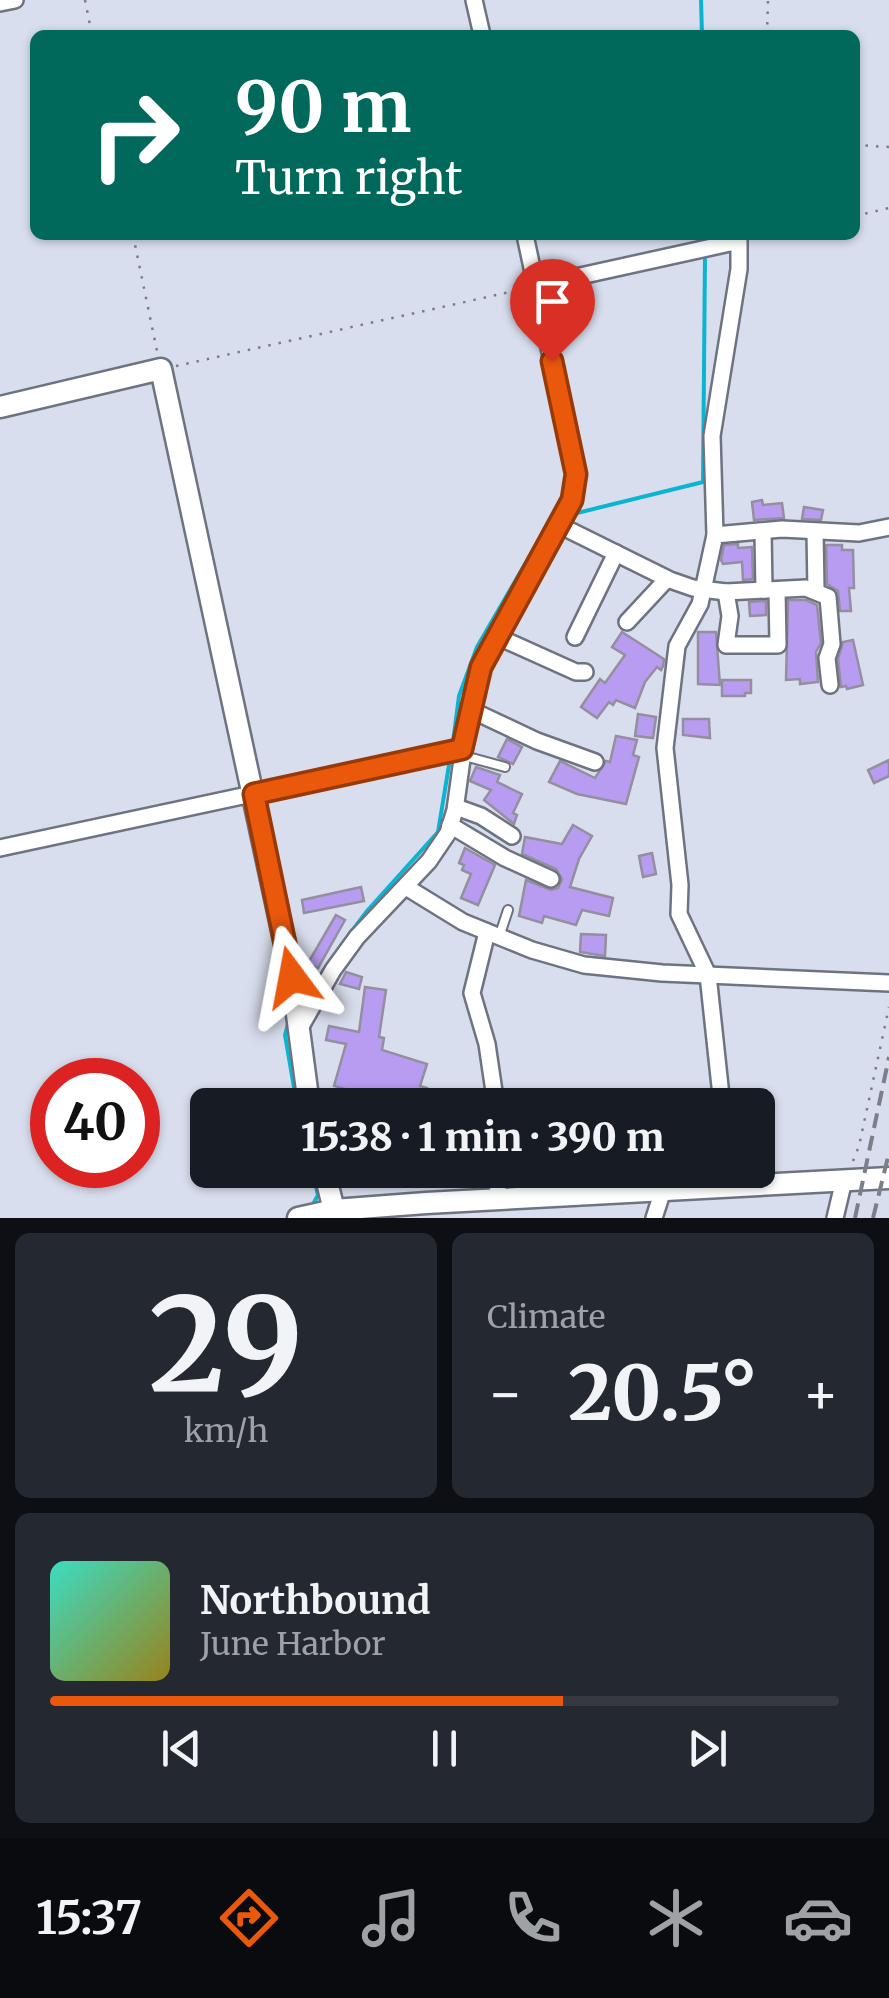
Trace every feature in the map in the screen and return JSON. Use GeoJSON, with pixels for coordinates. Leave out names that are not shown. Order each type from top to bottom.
{"type":"FeatureCollection","features":[{"type":"Feature","properties":{"kind":"street"},"geometry":{"type":"LineString","coordinates":[[0,4],[14,0]]}},
{"type":"Feature","properties":{"kind":"street"},"geometry":{"type":"LineString","coordinates":[[474,0],[481,30]]}},
{"type":"Feature","properties":{"kind":"street"},"geometry":{"type":"LineString","coordinates":[[300,1028],[341,959],[440,848],[456,806],[461,752],[481,667],[572,500],[576,474],[525,240]]}},
{"type":"Feature","properties":{"kind":"street"},"geometry":{"type":"LineString","coordinates":[[536,286],[738,242],[739,269],[712,436],[715,535],[700,604],[677,646],[665,748],[680,885],[679,914],[708,975],[720,1088]]}},
{"type":"Feature","properties":{"kind":"street"},"geometry":{"type":"LineString","coordinates":[[0,407],[161,369],[254,794],[300,1028],[307,1088]]}},
{"type":"Feature","properties":{"kind":"street"},"geometry":{"type":"LineString","coordinates":[[561,523],[667,579],[703,590],[816,590],[828,596],[832,644],[826,658],[830,685]]}},
{"type":"Feature","properties":{"kind":"street"},"geometry":{"type":"LineString","coordinates":[[715,535],[782,529],[859,533],[889,527]]}},
{"type":"Feature","properties":{"kind":"street"},"geometry":{"type":"LineString","coordinates":[[726,592],[730,616],[726,645],[778,644],[763,532]]}},
{"type":"Feature","properties":{"kind":"street"},"geometry":{"type":"LineString","coordinates":[[815,532],[816,590]]}},
{"type":"Feature","properties":{"kind":"street"},"geometry":{"type":"LineString","coordinates":[[575,637],[616,553]]}},
{"type":"Feature","properties":{"kind":"street"},"geometry":{"type":"LineString","coordinates":[[627,622],[667,579]]}},
{"type":"Feature","properties":{"kind":"street"},"geometry":{"type":"LineString","coordinates":[[496,636],[576,672],[585,672]]}},
{"type":"Feature","properties":{"kind":"street"},"geometry":{"type":"LineString","coordinates":[[469,708],[595,762]]}},
{"type":"Feature","properties":{"kind":"street"},"geometry":{"type":"LineString","coordinates":[[0,848],[461,752]]}},
{"type":"Feature","properties":{"kind":"street"},"geometry":{"type":"LineString","coordinates":[[456,806],[512,836]]}},
{"type":"Feature","properties":{"kind":"street"},"geometry":{"type":"LineString","coordinates":[[450,825],[506,858],[551,878]]}},
{"type":"Feature","properties":{"kind":"street"},"geometry":{"type":"LineString","coordinates":[[406,886],[463,922],[584,965],[889,983]]}},
{"type":"Feature","properties":{"kind":"street"},"geometry":{"type":"LineString","coordinates":[[493,935],[472,993],[487,1044],[493,1088]]}},
{"type":"Feature","properties":{"kind":"street"},"geometry":{"type":"LineString","coordinates":[[775,1178],[889,1178]]}},
{"type":"Feature","properties":{"kind":"street"},"geometry":{"type":"LineString","coordinates":[[836,1218],[844,1180]]}},
{"type":"Feature","properties":{"kind":"street"},"geometry":{"type":"LineString","coordinates":[[328,1188],[335,1214]]}},
{"type":"Feature","properties":{"kind":"street"},"geometry":{"type":"LineString","coordinates":[[498,1188],[498,1198]]}},
{"type":"Feature","properties":{"kind":"street"},"geometry":{"type":"LineString","coordinates":[[298,1218],[475,1209],[498,1198],[664,1188],[654,1218]]}},
{"type":"Feature","properties":{"kind":"lane"},"geometry":{"type":"LineString","coordinates":[[461,752],[505,767]]}},
{"type":"Feature","properties":{"kind":"lane"},"geometry":{"type":"LineString","coordinates":[[493,935],[508,910]]}},
{"type":"Feature","properties":{"kind":"path"},"geometry":{"type":"LineString","coordinates":[[85,0],[91,30]]}},
{"type":"Feature","properties":{"kind":"path"},"geometry":{"type":"LineString","coordinates":[[766,30],[768,0]]}},
{"type":"Feature","properties":{"kind":"path"},"geometry":{"type":"LineString","coordinates":[[860,145],[889,147]]}},
{"type":"Feature","properties":{"kind":"path"},"geometry":{"type":"LineString","coordinates":[[860,215],[889,208]]}},
{"type":"Feature","properties":{"kind":"path"},"geometry":{"type":"LineString","coordinates":[[135,240],[161,369],[536,286]]}},
{"type":"Feature","properties":{"kind":"path"},"geometry":{"type":"LineString","coordinates":[[844,1180],[859,1146],[889,1007]]}},
{"type":"Feature","properties":{"kind":"building"},"geometry":{"type":"Polygon","coordinates":[[[762,500],[763,505],[782,503],[784,518],[754,520],[752,502],[762,500]]]}},
{"type":"Feature","properties":{"kind":"building"},"geometry":{"type":"Polygon","coordinates":[[[804,507],[823,510],[821,520],[802,519],[804,507]]]}},
{"type":"Feature","properties":{"kind":"building"},"geometry":{"type":"Polygon","coordinates":[[[738,544],[738,548],[752,547],[753,579],[743,580],[742,562],[723,564],[721,560],[724,545],[738,544]]]}},
{"type":"Feature","properties":{"kind":"building"},"geometry":{"type":"Polygon","coordinates":[[[826,545],[853,550],[851,611],[840,611],[838,591],[827,584],[826,545]]]}},
{"type":"Feature","properties":{"kind":"building"},"geometry":{"type":"Polygon","coordinates":[[[788,600],[806,600],[817,605],[821,643],[816,652],[818,682],[800,684],[800,679],[786,680],[788,600]]]}},
{"type":"Feature","properties":{"kind":"building"},"geometry":{"type":"Polygon","coordinates":[[[766,601],[766,615],[750,616],[749,602],[766,601]]]}},
{"type":"Feature","properties":{"kind":"building"},"geometry":{"type":"Polygon","coordinates":[[[622,632],[664,659],[663,666],[661,670],[657,667],[645,682],[635,708],[616,700],[613,705],[609,702],[597,718],[581,707],[600,679],[605,683],[625,655],[612,647],[622,632]]]}},
{"type":"Feature","properties":{"kind":"building"},"geometry":{"type":"Polygon","coordinates":[[[698,632],[716,632],[720,685],[698,684],[698,632]]]}},
{"type":"Feature","properties":{"kind":"building"},"geometry":{"type":"Polygon","coordinates":[[[853,640],[863,685],[847,689],[841,687],[838,659],[843,642],[853,640]]]}},
{"type":"Feature","properties":{"kind":"building"},"geometry":{"type":"Polygon","coordinates":[[[722,680],[751,680],[751,693],[722,696],[722,680]]]}},
{"type":"Feature","properties":{"kind":"building"},"geometry":{"type":"Polygon","coordinates":[[[638,714],[656,717],[653,738],[635,736],[638,714]]]}},
{"type":"Feature","properties":{"kind":"building"},"geometry":{"type":"Polygon","coordinates":[[[683,719],[709,719],[710,738],[683,735],[683,719]]]}},
{"type":"Feature","properties":{"kind":"building"},"geometry":{"type":"Polygon","coordinates":[[[616,736],[637,740],[633,755],[639,757],[626,804],[577,794],[549,782],[560,761],[595,778],[606,761],[610,762],[616,736]]]}},
{"type":"Feature","properties":{"kind":"building"},"geometry":{"type":"Polygon","coordinates":[[[507,739],[522,747],[513,764],[498,757],[507,739]]]}},
{"type":"Feature","properties":{"kind":"building"},"geometry":{"type":"Polygon","coordinates":[[[889,760],[889,776],[874,783],[868,770],[889,760]]]}},
{"type":"Feature","properties":{"kind":"building"},"geometry":{"type":"Polygon","coordinates":[[[476,767],[500,775],[497,782],[522,794],[513,813],[517,815],[514,824],[484,800],[491,790],[470,781],[476,767]]]}},
{"type":"Feature","properties":{"kind":"building"},"geometry":{"type":"Polygon","coordinates":[[[573,825],[592,836],[570,887],[613,898],[609,916],[582,910],[576,925],[544,916],[542,923],[519,916],[526,880],[551,890],[558,888],[562,879],[556,869],[522,854],[525,837],[562,844],[573,825]]]}},
{"type":"Feature","properties":{"kind":"building"},"geometry":{"type":"Polygon","coordinates":[[[465,848],[495,865],[478,905],[461,898],[471,874],[462,870],[464,865],[459,863],[465,848]]]}},
{"type":"Feature","properties":{"kind":"building"},"geometry":{"type":"Polygon","coordinates":[[[652,853],[656,874],[643,877],[639,856],[652,853]]]}},
{"type":"Feature","properties":{"kind":"building"},"geometry":{"type":"Polygon","coordinates":[[[361,887],[364,901],[304,913],[302,900],[361,887]]]}},
{"type":"Feature","properties":{"kind":"building"},"geometry":{"type":"Polygon","coordinates":[[[336,915],[345,920],[318,968],[308,963],[336,915]]]}},
{"type":"Feature","properties":{"kind":"building"},"geometry":{"type":"Polygon","coordinates":[[[581,934],[606,935],[605,956],[580,952],[581,934]]]}},
{"type":"Feature","properties":{"kind":"building"},"geometry":{"type":"Polygon","coordinates":[[[346,972],[362,977],[359,989],[340,984],[346,972]]]}},
{"type":"Feature","properties":{"kind":"building"},"geometry":{"type":"Polygon","coordinates":[[[365,987],[386,990],[379,1037],[384,1038],[382,1050],[427,1064],[420,1086],[427,1088],[334,1086],[346,1044],[326,1040],[329,1026],[359,1032],[365,987]]]}},
{"type":"Feature","properties":{"kind":"waterway"},"geometry":{"type":"LineString","coordinates":[[701,0],[702,30]]}},
{"type":"Feature","properties":{"kind":"waterway"},"geometry":{"type":"LineString","coordinates":[[569,515],[703,482],[705,255]]}},
{"type":"Feature","properties":{"kind":"waterway"},"geometry":{"type":"LineString","coordinates":[[453,742],[459,696],[477,647],[550,521],[555,519]]}},
{"type":"Feature","properties":{"kind":"waterway"},"geometry":{"type":"LineString","coordinates":[[349,935],[438,832],[450,759]]}},
{"type":"Feature","properties":{"kind":"waterway"},"geometry":{"type":"LineString","coordinates":[[310,991],[326,967]]}},
{"type":"Feature","properties":{"kind":"waterway"},"geometry":{"type":"LineString","coordinates":[[289,1020],[285,1035],[294,1088]]}},
{"type":"Feature","properties":{"kind":"waterway"},"geometry":{"type":"LineString","coordinates":[[311,1208],[318,1195],[316,1188]]}},
{"type":"Feature","properties":{"kind":"railway"},"geometry":{"type":"LineString","coordinates":[[855,1218],[889,1057]]}},
{"type":"Feature","properties":{"kind":"railway"},"geometry":{"type":"LineString","coordinates":[[873,1218],[889,1153]]}},
{"type":"Feature","properties":{"kind":"route"},"geometry":{"type":"LineString","coordinates":[[292,977],[254,794],[462,749],[481,667],[572,500],[576,474],[552,361]]}}]}
